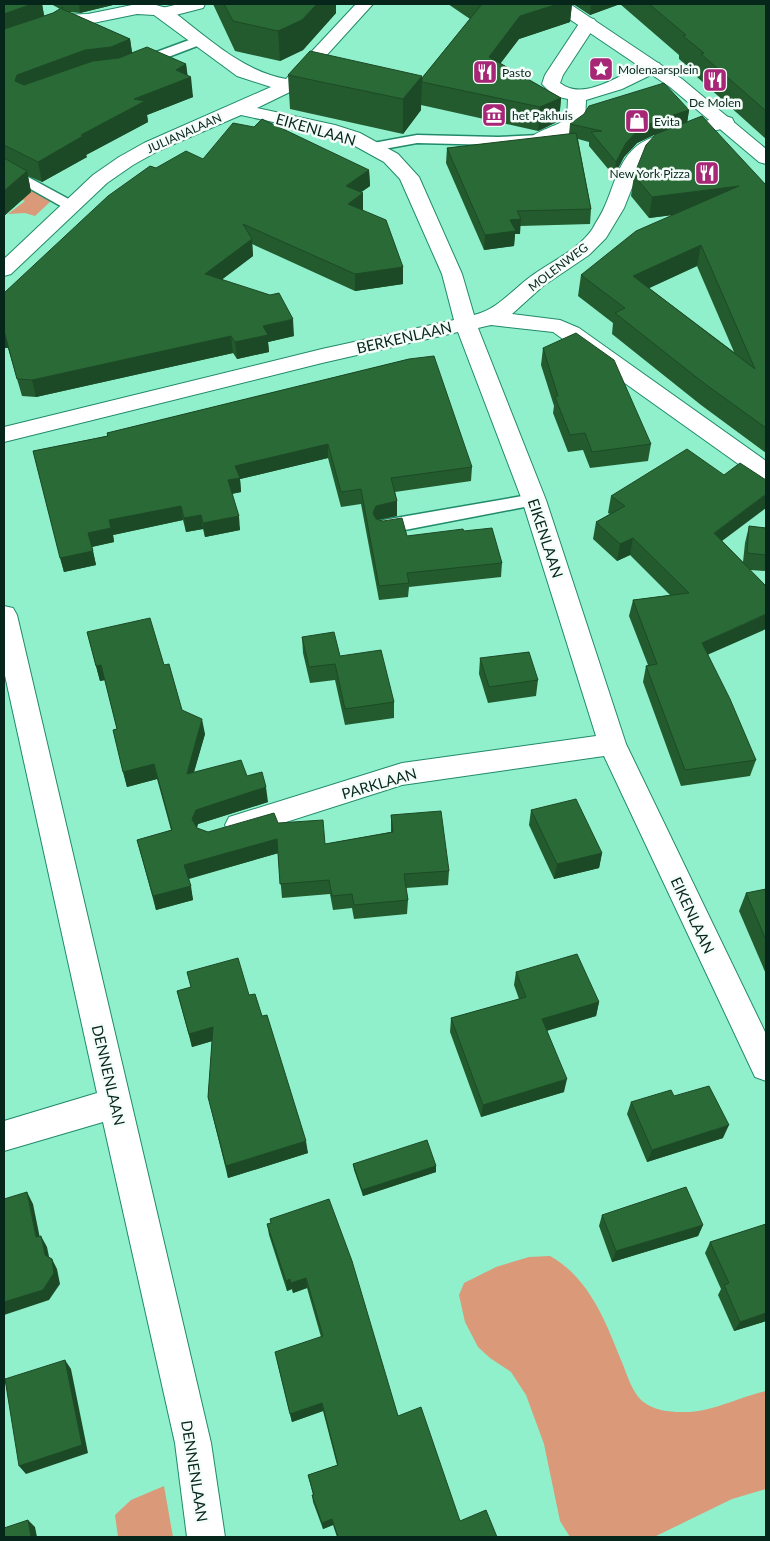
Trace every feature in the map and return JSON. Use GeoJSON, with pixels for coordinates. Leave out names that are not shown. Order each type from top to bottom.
{"type":"FeatureCollection","features":[{"type":"Feature","properties":{"kind":"street"},"geometry":{"type":"LineString","coordinates":[[164,13],[197,4]]}},
{"type":"Feature","properties":{"kind":"street","name":"JULIANALAAN"},"geometry":{"type":"LineString","coordinates":[[4,270],[100,180],[126,161],[151,147],[239,109],[290,84],[365,4]]}},
{"type":"Feature","properties":{"kind":"street"},"geometry":{"type":"LineString","coordinates":[[559,4],[654,67],[725,122],[760,153],[766,166]]}},
{"type":"Feature","properties":{"kind":"street"},"geometry":{"type":"LineString","coordinates":[[4,44],[64,20],[88,19],[137,9],[156,10],[164,13],[243,72],[254,77],[290,84]]}},
{"type":"Feature","properties":{"kind":"street"},"geometry":{"type":"LineString","coordinates":[[46,10],[64,20]]}},
{"type":"Feature","properties":{"kind":"street"},"geometry":{"type":"LineString","coordinates":[[588,24],[554,75],[551,84],[555,90],[577,96],[592,93],[623,82],[654,67]]}},
{"type":"Feature","properties":{"kind":"street"},"geometry":{"type":"LineString","coordinates":[[538,139],[556,134],[570,127],[576,120],[577,96]]}},
{"type":"Feature","properties":{"kind":"street","name":"EIKENLAAN"},"geometry":{"type":"LineString","coordinates":[[239,109],[328,129],[353,137],[391,158],[409,177],[452,274],[466,322],[534,500],[612,744],[766,1067]]}},
{"type":"Feature","properties":{"kind":"street","name":"MOLENWEG"},"geometry":{"type":"LineString","coordinates":[[491,318],[536,282],[582,251],[599,234],[614,208],[632,163],[644,149],[677,135],[725,122]]}},
{"type":"Feature","properties":{"kind":"street","name":"BERKENLAAN"},"geometry":{"type":"LineString","coordinates":[[4,435],[466,322],[491,318],[541,323],[560,327],[572,333],[766,472]]}},
{"type":"Feature","properties":{"kind":"street","name":"DENNENLAAN"},"geometry":{"type":"LineString","coordinates":[[4,615],[193,1444],[206,1537]]}},
{"type":"Feature","properties":{"kind":"street","name":"PARKLAAN"},"geometry":{"type":"LineString","coordinates":[[210,833],[316,802],[402,774],[612,744]]}},
{"type":"Feature","properties":{"kind":"street"},"geometry":{"type":"LineString","coordinates":[[4,1136],[115,1103]]}},
{"type":"Feature","properties":{"kind":"lane"},"geometry":{"type":"LineString","coordinates":[[124,70],[200,40]]}},
{"type":"Feature","properties":{"kind":"lane"},"geometry":{"type":"LineString","coordinates":[[372,147],[417,139],[498,142],[538,139]]}},
{"type":"Feature","properties":{"kind":"lane"},"geometry":{"type":"LineString","coordinates":[[4,168],[71,206]]}},
{"type":"Feature","properties":{"kind":"lane"},"geometry":{"type":"LineString","coordinates":[[384,527],[534,500]]}},
{"type":"Feature","properties":{"kind":"shaded area"},"geometry":{"type":"Polygon","coordinates":[[[11,178],[51,201],[35,216],[25,213],[8,214],[25,201],[4,194],[11,178]]]}},
{"type":"Feature","properties":{"kind":"shaded area"},"geometry":{"type":"Polygon","coordinates":[[[550,1256],[564,1265],[575,1276],[594,1301],[609,1330],[632,1387],[638,1397],[646,1404],[666,1411],[693,1412],[766,1391],[766,1489],[732,1499],[654,1537],[570,1537],[560,1521],[544,1444],[526,1395],[511,1372],[490,1358],[478,1347],[465,1322],[459,1295],[464,1283],[496,1267],[529,1257],[550,1256]]]}},
{"type":"Feature","properties":{"kind":"shaded area"},"geometry":{"type":"Polygon","coordinates":[[[164,1486],[173,1537],[118,1537],[115,1515],[131,1500],[164,1486]]]}},
{"type":"Feature","properties":{"kind":"building"},"geometry":{"type":"Polygon","coordinates":[[[4,4],[32,4],[4,14],[4,4]]]}},
{"type":"Feature","properties":{"kind":"building"},"geometry":{"type":"Polygon","coordinates":[[[224,4],[317,4],[302,20],[278,31],[233,21],[224,4]]]}},
{"type":"Feature","properties":{"kind":"building"},"geometry":{"type":"Polygon","coordinates":[[[482,4],[558,4],[520,16],[489,57],[561,98],[540,107],[422,82],[422,78],[482,4]]]}},
{"type":"Feature","properties":{"kind":"building"},"geometry":{"type":"Polygon","coordinates":[[[649,4],[766,4],[766,111],[701,54],[704,53],[683,36],[686,35],[649,4]]]}},
{"type":"Feature","properties":{"kind":"building"},"geometry":{"type":"Polygon","coordinates":[[[63,7],[62,9],[130,39],[111,47],[85,50],[17,75],[15,81],[24,85],[93,61],[119,58],[147,47],[186,64],[176,70],[191,77],[134,99],[145,101],[81,135],[83,136],[38,162],[4,145],[4,29],[53,13],[63,7]]]}},
{"type":"Feature","properties":{"kind":"building"},"geometry":{"type":"Polygon","coordinates":[[[310,51],[422,76],[403,99],[288,75],[310,51]]]}},
{"type":"Feature","properties":{"kind":"building"},"geometry":{"type":"Polygon","coordinates":[[[664,83],[689,110],[658,120],[639,129],[626,143],[616,162],[591,132],[602,131],[570,124],[584,114],[589,106],[664,83]]]}},
{"type":"Feature","properties":{"kind":"building"},"geometry":{"type":"Polygon","coordinates":[[[702,116],[766,185],[766,428],[705,384],[615,313],[625,308],[581,275],[636,231],[739,186],[652,197],[634,175],[646,145],[656,134],[702,116]],[[701,245],[633,276],[755,369],[701,245]]]}},
{"type":"Feature","properties":{"kind":"building"},"geometry":{"type":"Polygon","coordinates":[[[262,119],[369,170],[346,186],[363,193],[348,204],[386,220],[403,267],[355,274],[243,224],[252,239],[205,274],[270,295],[279,293],[293,319],[263,326],[268,335],[235,342],[231,336],[32,380],[17,379],[4,331],[4,293],[108,196],[150,166],[156,168],[186,151],[203,159],[233,123],[254,127],[262,119]]]}},
{"type":"Feature","properties":{"kind":"building"},"geometry":{"type":"Polygon","coordinates":[[[576,133],[591,209],[517,211],[521,219],[510,220],[516,231],[485,235],[447,148],[576,133]]]}},
{"type":"Feature","properties":{"kind":"building"},"geometry":{"type":"Polygon","coordinates":[[[4,158],[27,171],[4,191],[4,158]]]}},
{"type":"Feature","properties":{"kind":"building"},"geometry":{"type":"Polygon","coordinates":[[[576,333],[614,360],[651,444],[592,452],[585,433],[570,435],[555,397],[558,396],[543,348],[576,333]]]}},
{"type":"Feature","properties":{"kind":"building"},"geometry":{"type":"Polygon","coordinates":[[[434,356],[472,467],[391,478],[397,501],[376,506],[373,513],[376,519],[383,521],[402,518],[407,536],[463,529],[464,531],[492,528],[502,563],[407,573],[409,583],[379,586],[361,489],[341,492],[328,444],[235,466],[240,478],[228,480],[239,516],[203,523],[201,515],[184,518],[181,506],[109,520],[111,528],[88,533],[93,551],[60,558],[33,451],[108,436],[107,433],[409,359],[434,356]]]}},
{"type":"Feature","properties":{"kind":"building"},"geometry":{"type":"Polygon","coordinates":[[[687,449],[724,475],[740,463],[766,480],[766,494],[714,533],[766,586],[766,614],[702,643],[730,699],[756,760],[685,770],[646,666],[657,664],[633,600],[689,593],[633,538],[620,544],[596,522],[625,506],[611,496],[687,449]]]}},
{"type":"Feature","properties":{"kind":"building"},"geometry":{"type":"Polygon","coordinates":[[[749,526],[766,528],[766,555],[747,553],[749,526]]]}},
{"type":"Feature","properties":{"kind":"building"},"geometry":{"type":"Polygon","coordinates":[[[150,618],[164,665],[169,664],[182,710],[202,719],[187,774],[241,760],[247,776],[262,772],[266,787],[196,810],[192,819],[197,828],[208,832],[274,813],[278,823],[323,820],[325,844],[393,832],[391,815],[441,811],[449,871],[404,874],[408,900],[354,905],[352,894],[332,896],[329,880],[280,884],[277,839],[184,865],[191,886],[153,896],[137,840],[172,830],[154,764],[123,772],[113,730],[117,729],[101,665],[96,666],[87,632],[150,618]]]}},
{"type":"Feature","properties":{"kind":"building"},"geometry":{"type":"Polygon","coordinates":[[[334,632],[340,656],[381,650],[394,702],[345,709],[335,664],[309,667],[302,637],[334,632]]]}},
{"type":"Feature","properties":{"kind":"building"},"geometry":{"type":"Polygon","coordinates":[[[529,652],[538,680],[489,687],[480,658],[529,652]]]}},
{"type":"Feature","properties":{"kind":"building"},"geometry":{"type":"Polygon","coordinates":[[[576,799],[602,853],[557,864],[531,810],[576,799]]]}},
{"type":"Feature","properties":{"kind":"building"},"geometry":{"type":"Polygon","coordinates":[[[766,889],[766,940],[746,893],[766,889]]]}},
{"type":"Feature","properties":{"kind":"building"},"geometry":{"type":"Polygon","coordinates":[[[577,954],[599,1002],[542,1019],[567,1079],[483,1105],[451,1018],[526,997],[516,972],[577,954]]]}},
{"type":"Feature","properties":{"kind":"building"},"geometry":{"type":"Polygon","coordinates":[[[238,958],[249,995],[255,994],[262,1016],[267,1015],[306,1141],[226,1166],[208,1097],[213,1027],[189,1034],[177,991],[191,987],[187,972],[238,958]]]}},
{"type":"Feature","properties":{"kind":"building"},"geometry":{"type":"Polygon","coordinates":[[[709,1086],[729,1125],[652,1150],[631,1102],[671,1090],[674,1096],[709,1086]]]}},
{"type":"Feature","properties":{"kind":"building"},"geometry":{"type":"Polygon","coordinates":[[[427,1140],[436,1166],[362,1190],[353,1164],[427,1140]]]}},
{"type":"Feature","properties":{"kind":"building"},"geometry":{"type":"Polygon","coordinates":[[[686,1187],[703,1225],[616,1251],[602,1215],[686,1187]]]}},
{"type":"Feature","properties":{"kind":"building"},"geometry":{"type":"Polygon","coordinates":[[[27,1192],[36,1237],[41,1236],[45,1255],[52,1259],[54,1273],[43,1290],[4,1302],[4,1199],[27,1192]]]}},
{"type":"Feature","properties":{"kind":"building"},"geometry":{"type":"Polygon","coordinates":[[[329,1199],[352,1261],[398,1416],[421,1407],[460,1521],[486,1510],[497,1537],[338,1537],[332,1519],[322,1523],[312,1495],[314,1495],[308,1475],[338,1465],[322,1403],[290,1414],[275,1352],[323,1336],[306,1278],[291,1283],[290,1279],[286,1281],[267,1224],[271,1223],[270,1219],[329,1199]]]}},
{"type":"Feature","properties":{"kind":"building"},"geometry":{"type":"Polygon","coordinates":[[[766,1224],[766,1313],[740,1322],[724,1285],[729,1283],[710,1242],[766,1224]]]}},
{"type":"Feature","properties":{"kind":"building"},"geometry":{"type":"Polygon","coordinates":[[[65,1360],[82,1445],[19,1466],[5,1379],[65,1360]]]}},
{"type":"Feature","properties":{"kind":"building"},"geometry":{"type":"Polygon","coordinates":[[[28,1520],[31,1537],[4,1537],[4,1528],[28,1520]]]}},
{"type":"Feature","properties":{"kind":"place","name":"Molenaarsplein"},"geometry":{"type":"Point","coordinates":[601,69]}},
{"type":"Feature","properties":{"kind":"place","name":"Pasto"},"geometry":{"type":"Point","coordinates":[485,72]}},
{"type":"Feature","properties":{"kind":"place","name":"De Molen"},"geometry":{"type":"Point","coordinates":[715,80]}},
{"type":"Feature","properties":{"kind":"place","name":"het Pakhuis"},"geometry":{"type":"Point","coordinates":[494,115]}},
{"type":"Feature","properties":{"kind":"place","name":"Evita"},"geometry":{"type":"Point","coordinates":[637,121]}},
{"type":"Feature","properties":{"kind":"place","name":"New York Pizza"},"geometry":{"type":"Point","coordinates":[707,173]}}]}
